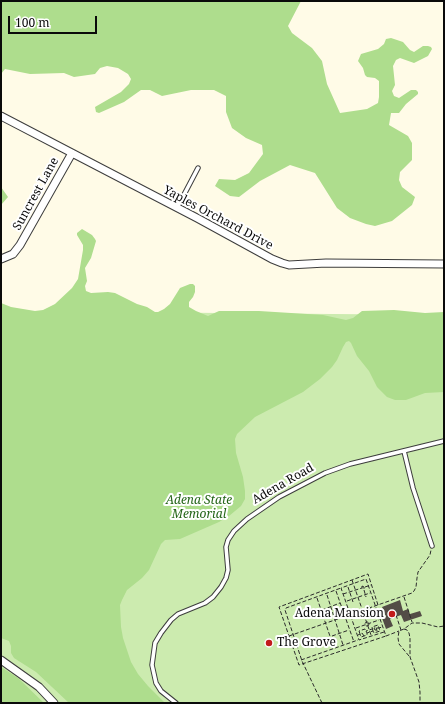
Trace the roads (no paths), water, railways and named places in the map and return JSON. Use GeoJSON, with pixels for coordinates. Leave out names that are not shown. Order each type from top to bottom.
{"type":"FeatureCollection","features":[{"type":"Feature","properties":{"kind":"street","name":"Yaples Orchard Drive"},"geometry":{"type":"LineString","coordinates":[[1,116],[272,259],[290,265],[326,263],[444,264]]}},
{"type":"Feature","properties":{"kind":"street","name":"Suncrest Lane"},"geometry":{"type":"LineString","coordinates":[[1,259],[13,254],[20,245],[72,153]]}},
{"type":"Feature","properties":{"kind":"street"},"geometry":{"type":"LineString","coordinates":[[1,660],[40,687],[54,703]]}},
{"type":"Feature","properties":{"kind":"lane"},"geometry":{"type":"LineString","coordinates":[[177,208],[198,168]]}},
{"type":"Feature","properties":{"kind":"lane","name":"Adena Road"},"geometry":{"type":"LineString","coordinates":[[176,703],[161,691],[156,683],[152,666],[155,643],[161,632],[178,614],[205,603],[213,597],[221,587],[228,570],[226,547],[234,530],[279,497],[325,473],[350,464],[444,441]]}},
{"type":"Feature","properties":{"kind":"lane"},"geometry":{"type":"LineString","coordinates":[[404,451],[415,494],[432,546]]}},
{"type":"Feature","properties":{"kind":"place","name":"Adena Mansion"},"geometry":{"type":"Point","coordinates":[392,614]}},
{"type":"Feature","properties":{"kind":"place","name":"The Grove"},"geometry":{"type":"Point","coordinates":[269,643]}},
{"type":"Feature","properties":{"kind":"park label","name":"Adena State Memorial"},"geometry":{"type":"Point","coordinates":[199,508]}}]}
